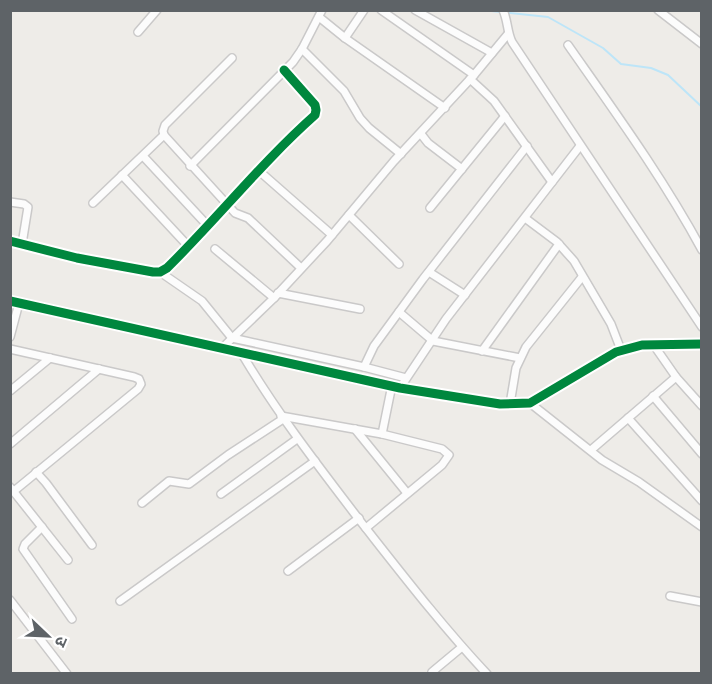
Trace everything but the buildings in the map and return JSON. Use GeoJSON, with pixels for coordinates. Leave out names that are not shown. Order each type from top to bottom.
{"type":"FeatureCollection","features":[{"type":"Feature","properties":{"kind":"street"},"geometry":{"type":"LineString","coordinates":[[138,32],[157,10]]}},
{"type":"Feature","properties":{"kind":"street"},"geometry":{"type":"LineString","coordinates":[[345,38],[364,10]]}},
{"type":"Feature","properties":{"kind":"street"},"geometry":{"type":"LineString","coordinates":[[381,10],[472,77],[505,116],[552,182]]}},
{"type":"Feature","properties":{"kind":"street"},"geometry":{"type":"LineString","coordinates":[[415,10],[492,53]]}},
{"type":"Feature","properties":{"kind":"street"},"geometry":{"type":"LineString","coordinates":[[503,10],[508,21],[508,34],[702,327]]}},
{"type":"Feature","properties":{"kind":"street"},"geometry":{"type":"LineString","coordinates":[[658,10],[702,44]]}},
{"type":"Feature","properties":{"kind":"street"},"geometry":{"type":"LineString","coordinates":[[190,166],[303,49],[321,14],[345,38],[445,108]]}},
{"type":"Feature","properties":{"kind":"street"},"geometry":{"type":"LineString","coordinates":[[221,349],[332,235],[508,34]]}},
{"type":"Feature","properties":{"kind":"street"},"geometry":{"type":"LineString","coordinates":[[568,45],[682,213],[702,250]]}},
{"type":"Feature","properties":{"kind":"street"},"geometry":{"type":"LineString","coordinates":[[303,49],[344,91],[360,118],[369,128],[401,154]]}},
{"type":"Feature","properties":{"kind":"street"},"geometry":{"type":"LineString","coordinates":[[232,58],[165,125],[162,131],[190,166],[235,213],[248,218],[301,268]]}},
{"type":"Feature","properties":{"kind":"street"},"geometry":{"type":"LineString","coordinates":[[160,272],[189,247],[280,146],[315,115],[315,105],[284,70]]}},
{"type":"Feature","properties":{"kind":"street"},"geometry":{"type":"LineString","coordinates":[[430,208],[505,116]]}},
{"type":"Feature","properties":{"kind":"street"},"geometry":{"type":"LineString","coordinates":[[421,134],[428,143],[462,169]]}},
{"type":"Feature","properties":{"kind":"street"},"geometry":{"type":"LineString","coordinates":[[93,203],[164,135]]}},
{"type":"Feature","properties":{"kind":"street"},"geometry":{"type":"LineString","coordinates":[[364,367],[374,346],[399,312],[527,146]]}},
{"type":"Feature","properties":{"kind":"street"},"geometry":{"type":"LineString","coordinates":[[382,434],[396,386],[406,378],[465,295],[580,146]]}},
{"type":"Feature","properties":{"kind":"street"},"geometry":{"type":"LineString","coordinates":[[143,156],[208,226]]}},
{"type":"Feature","properties":{"kind":"street"},"geometry":{"type":"LineString","coordinates":[[258,170],[332,235]]}},
{"type":"Feature","properties":{"kind":"street"},"geometry":{"type":"LineString","coordinates":[[122,176],[189,247]]}},
{"type":"Feature","properties":{"kind":"street"},"geometry":{"type":"LineString","coordinates":[[10,202],[24,204],[28,207],[22,244]]}},
{"type":"Feature","properties":{"kind":"street"},"geometry":{"type":"LineString","coordinates":[[349,215],[399,264]]}},
{"type":"Feature","properties":{"kind":"street"},"geometry":{"type":"LineString","coordinates":[[525,218],[559,244],[574,261],[611,324],[621,350]]}},
{"type":"Feature","properties":{"kind":"street"},"geometry":{"type":"LineString","coordinates":[[10,241],[78,258],[160,272],[202,301],[232,338],[406,378]]}},
{"type":"Feature","properties":{"kind":"street"},"geometry":{"type":"LineString","coordinates":[[482,351],[559,244]]}},
{"type":"Feature","properties":{"kind":"street"},"geometry":{"type":"LineString","coordinates":[[215,249],[276,295],[360,309]]}},
{"type":"Feature","properties":{"kind":"street"},"geometry":{"type":"LineString","coordinates":[[429,272],[465,295]]}},
{"type":"Feature","properties":{"kind":"street"},"geometry":{"type":"LineString","coordinates":[[510,404],[516,368],[526,347],[582,277]]}},
{"type":"Feature","properties":{"kind":"street"},"geometry":{"type":"LineString","coordinates":[[10,337],[15,302],[242,354],[396,386],[500,404],[530,403],[621,350],[631,347],[653,344],[700,346]]}},
{"type":"Feature","properties":{"kind":"street"},"geometry":{"type":"LineString","coordinates":[[399,312],[433,341],[520,358]]}},
{"type":"Feature","properties":{"kind":"street"},"geometry":{"type":"LineString","coordinates":[[653,344],[676,377],[702,406]]}},
{"type":"Feature","properties":{"kind":"street"},"geometry":{"type":"LineString","coordinates":[[10,349],[134,377],[139,379],[141,384],[36,472],[12,489],[68,560]]}},
{"type":"Feature","properties":{"kind":"street"},"geometry":{"type":"LineString","coordinates":[[242,354],[266,395],[297,439],[462,647],[487,674]]}},
{"type":"Feature","properties":{"kind":"street"},"geometry":{"type":"LineString","coordinates":[[10,392],[50,358]]}},
{"type":"Feature","properties":{"kind":"street"},"geometry":{"type":"LineString","coordinates":[[10,444],[99,369]]}},
{"type":"Feature","properties":{"kind":"street"},"geometry":{"type":"LineString","coordinates":[[591,450],[676,377]]}},
{"type":"Feature","properties":{"kind":"street"},"geometry":{"type":"LineString","coordinates":[[653,396],[702,454]]}},
{"type":"Feature","properties":{"kind":"street"},"geometry":{"type":"LineString","coordinates":[[530,403],[602,460],[639,482],[702,526]]}},
{"type":"Feature","properties":{"kind":"street"},"geometry":{"type":"LineString","coordinates":[[142,503],[169,481],[185,485],[193,482],[282,417],[382,434],[442,449],[449,455],[442,465],[366,528]]}},
{"type":"Feature","properties":{"kind":"street"},"geometry":{"type":"LineString","coordinates":[[628,418],[702,501]]}},
{"type":"Feature","properties":{"kind":"street"},"geometry":{"type":"LineString","coordinates":[[355,429],[407,493]]}},
{"type":"Feature","properties":{"kind":"street"},"geometry":{"type":"LineString","coordinates":[[221,494],[297,439]]}},
{"type":"Feature","properties":{"kind":"street"},"geometry":{"type":"LineString","coordinates":[[120,601],[315,461]]}},
{"type":"Feature","properties":{"kind":"street"},"geometry":{"type":"LineString","coordinates":[[36,472],[92,545]]}},
{"type":"Feature","properties":{"kind":"street"},"geometry":{"type":"LineString","coordinates":[[288,572],[359,518]]}},
{"type":"Feature","properties":{"kind":"street"},"geometry":{"type":"LineString","coordinates":[[42,527],[25,544],[25,553],[72,619]]}},
{"type":"Feature","properties":{"kind":"street"},"geometry":{"type":"LineString","coordinates":[[670,596],[702,602]]}},
{"type":"Feature","properties":{"kind":"street"},"geometry":{"type":"LineString","coordinates":[[10,600],[67,674]]}},
{"type":"Feature","properties":{"kind":"street"},"geometry":{"type":"LineString","coordinates":[[432,672],[462,647]]}},
{"type":"Feature","properties":{"kind":"waterway"},"geometry":{"type":"LineString","coordinates":[[482,10],[548,17],[603,48],[621,64],[651,68],[668,75],[702,107]]}},
{"type":"Feature","properties":{"kind":"cycle path"},"geometry":{"type":"LineString","coordinates":[[10,241],[77,258],[153,272],[160,272],[167,268],[276,152],[315,115],[315,105],[284,70]]}},
{"type":"Feature","properties":{"kind":"cycle path"},"geometry":{"type":"LineString","coordinates":[[10,301],[400,388],[500,404],[530,403],[616,352],[642,345],[702,344]]}}]}
